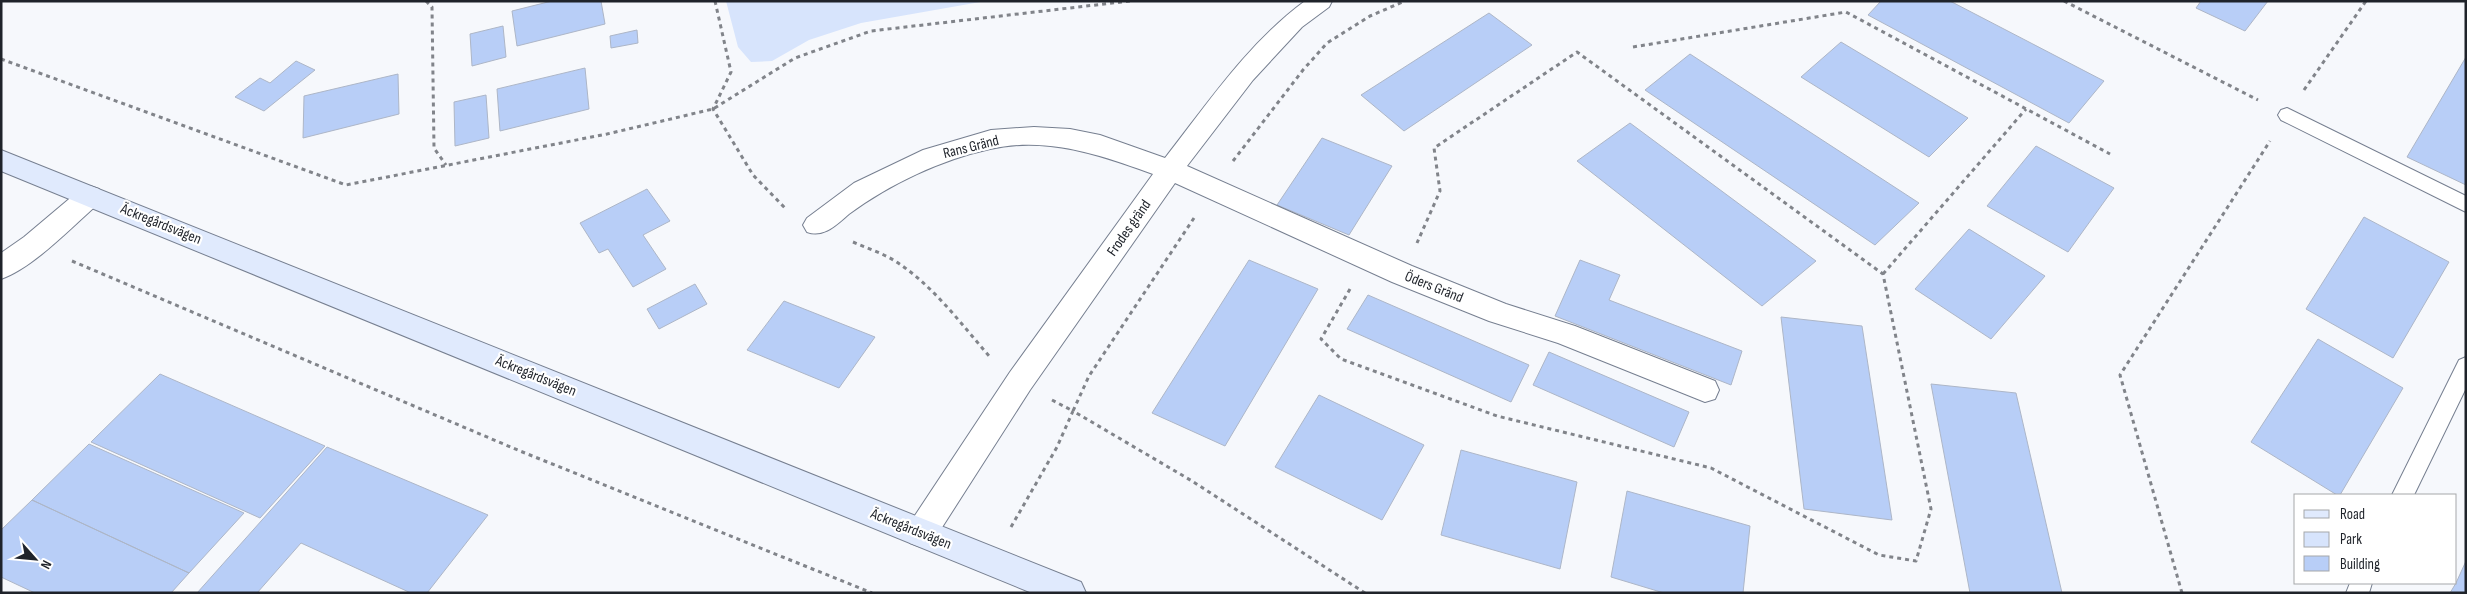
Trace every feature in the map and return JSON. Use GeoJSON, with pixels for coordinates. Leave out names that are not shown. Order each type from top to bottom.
{"type":"FeatureCollection","features":[{"type":"Feature","properties":{"kind":"street","name":"Frodes gränd"},"geometry":{"type":"LineString","coordinates":[[921,533],[1020,381],[1170,170],[1244,74],[1294,21],[1321,1]]}},
{"type":"Feature","properties":{"kind":"street","name":"Rans Gränd"},"geometry":{"type":"LineString","coordinates":[[816,225],[863,190],[932,157],[991,139],[1034,136],[1070,138],[1100,145],[1170,170]]}},
{"type":"Feature","properties":{"kind":"street","name":"Äckregårdsvägen"},"geometry":{"type":"LineString","coordinates":[[1,160],[1070,593]]}},
{"type":"Feature","properties":{"kind":"street","name":"Öders Gränd"},"geometry":{"type":"LineString","coordinates":[[1170,170],[1214,188],[1402,274],[1499,313],[1565,334],[1705,390]]}},
{"type":"Feature","properties":{"kind":"street"},"geometry":{"type":"LineString","coordinates":[[1,268],[33,245],[90,196]]}},
{"type":"Feature","properties":{"kind":"lane"},"geometry":{"type":"LineString","coordinates":[[2287,115],[2466,205]]}},
{"type":"Feature","properties":{"kind":"lane"},"geometry":{"type":"LineString","coordinates":[[2404,494],[2466,366]]}},
{"type":"Feature","properties":{"kind":"path"},"geometry":{"type":"LineString","coordinates":[[426,1],[432,7],[434,148],[446,165]]}},
{"type":"Feature","properties":{"kind":"path"},"geometry":{"type":"LineString","coordinates":[[1,59],[346,185],[607,134],[713,109],[795,58],[871,31],[1130,1]]}},
{"type":"Feature","properties":{"kind":"path"},"geometry":{"type":"LineString","coordinates":[[2064,1],[2287,115]]}},
{"type":"Feature","properties":{"kind":"path"},"geometry":{"type":"LineString","coordinates":[[2182,593],[2120,375],[2287,115],[2366,1]]}},
{"type":"Feature","properties":{"kind":"path"},"geometry":{"type":"LineString","coordinates":[[1633,48],[1846,12],[2110,154]]}},
{"type":"Feature","properties":{"kind":"path"},"geometry":{"type":"LineString","coordinates":[[1370,259],[1321,339],[1341,359],[1497,416],[1711,468],[1878,555],[1916,561],[1931,509],[1883,274],[1577,52],[1434,148],[1440,191],[1402,274]]}},
{"type":"Feature","properties":{"kind":"path"},"geometry":{"type":"LineString","coordinates":[[1883,274],[2026,109]]}},
{"type":"Feature","properties":{"kind":"path"},"geometry":{"type":"LineString","coordinates":[[33,245],[520,451],[872,593]]}},
{"type":"Feature","properties":{"kind":"path"},"geometry":{"type":"LineString","coordinates":[[992,561],[1057,447],[1073,410],[1192,482],[1365,593]]}},
{"type":"Feature","properties":{"kind":"green space"},"geometry":{"type":"Polygon","coordinates":[[[726,1],[986,1],[861,23],[809,40],[772,61],[751,62],[738,47],[726,1]]]}},
{"type":"Feature","properties":{"kind":"building"},"geometry":{"type":"Polygon","coordinates":[[[552,1],[601,1],[605,24],[517,46],[512,11],[552,1]]]}},
{"type":"Feature","properties":{"kind":"building"},"geometry":{"type":"Polygon","coordinates":[[[1881,1],[1950,1],[2104,81],[2069,123],[1868,15],[1881,1]]]}},
{"type":"Feature","properties":{"kind":"building"},"geometry":{"type":"Polygon","coordinates":[[[2201,1],[2268,1],[2245,31],[2196,8],[2201,1]]]}},
{"type":"Feature","properties":{"kind":"building"},"geometry":{"type":"Polygon","coordinates":[[[1489,13],[1532,45],[1404,131],[1361,95],[1489,13]]]}},
{"type":"Feature","properties":{"kind":"building"},"geometry":{"type":"Polygon","coordinates":[[[503,26],[506,57],[472,66],[470,34],[503,26]]]}},
{"type":"Feature","properties":{"kind":"building"},"geometry":{"type":"Polygon","coordinates":[[[637,30],[638,43],[611,48],[610,36],[637,30]]]}},
{"type":"Feature","properties":{"kind":"building"},"geometry":{"type":"Polygon","coordinates":[[[1841,42],[1968,118],[1929,157],[1801,77],[1841,42]]]}},
{"type":"Feature","properties":{"kind":"building"},"geometry":{"type":"Polygon","coordinates":[[[1690,54],[1919,203],[1875,245],[1645,90],[1690,54]]]}},
{"type":"Feature","properties":{"kind":"building"},"geometry":{"type":"Polygon","coordinates":[[[2466,57],[2466,185],[2407,157],[2466,57]]]}},
{"type":"Feature","properties":{"kind":"building"},"geometry":{"type":"Polygon","coordinates":[[[296,61],[315,70],[264,111],[235,97],[260,78],[270,83],[296,61]]]}},
{"type":"Feature","properties":{"kind":"building"},"geometry":{"type":"Polygon","coordinates":[[[585,68],[589,109],[500,131],[497,89],[585,68]]]}},
{"type":"Feature","properties":{"kind":"building"},"geometry":{"type":"Polygon","coordinates":[[[398,74],[399,114],[303,138],[304,96],[398,74]]]}},
{"type":"Feature","properties":{"kind":"building"},"geometry":{"type":"Polygon","coordinates":[[[486,95],[489,138],[455,146],[454,102],[486,95]]]}},
{"type":"Feature","properties":{"kind":"building"},"geometry":{"type":"Polygon","coordinates":[[[1630,123],[1816,261],[1762,306],[1577,161],[1630,123]]]}},
{"type":"Feature","properties":{"kind":"building"},"geometry":{"type":"Polygon","coordinates":[[[1322,138],[1392,166],[1349,235],[1277,205],[1322,138]]]}},
{"type":"Feature","properties":{"kind":"building"},"geometry":{"type":"Polygon","coordinates":[[[2036,146],[2114,188],[2068,252],[1987,206],[2036,146]]]}},
{"type":"Feature","properties":{"kind":"building"},"geometry":{"type":"Polygon","coordinates":[[[647,189],[670,221],[643,235],[666,269],[633,287],[608,249],[599,253],[580,223],[647,189]]]}},
{"type":"Feature","properties":{"kind":"building"},"geometry":{"type":"Polygon","coordinates":[[[2364,217],[2449,262],[2393,358],[2306,309],[2364,217]]]}},
{"type":"Feature","properties":{"kind":"building"},"geometry":{"type":"Polygon","coordinates":[[[1969,229],[2045,276],[1991,339],[1915,289],[1969,229]]]}},
{"type":"Feature","properties":{"kind":"building"},"geometry":{"type":"Polygon","coordinates":[[[1249,260],[1318,289],[1225,446],[1152,413],[1249,260]]]}},
{"type":"Feature","properties":{"kind":"building"},"geometry":{"type":"Polygon","coordinates":[[[1580,260],[1620,275],[1609,300],[1742,351],[1731,385],[1555,316],[1580,260]]]}},
{"type":"Feature","properties":{"kind":"building"},"geometry":{"type":"Polygon","coordinates":[[[695,284],[707,304],[659,329],[647,309],[695,284]]]}},
{"type":"Feature","properties":{"kind":"building"},"geometry":{"type":"Polygon","coordinates":[[[1368,295],[1529,365],[1511,402],[1347,329],[1368,295]]]}},
{"type":"Feature","properties":{"kind":"building"},"geometry":{"type":"Polygon","coordinates":[[[784,301],[875,337],[839,388],[747,350],[784,301]]]}},
{"type":"Feature","properties":{"kind":"building"},"geometry":{"type":"Polygon","coordinates":[[[1781,317],[1862,326],[1892,520],[1804,509],[1781,317]]]}},
{"type":"Feature","properties":{"kind":"building"},"geometry":{"type":"Polygon","coordinates":[[[2318,339],[2403,388],[2341,494],[2335,494],[2251,442],[2318,339]]]}},
{"type":"Feature","properties":{"kind":"building"},"geometry":{"type":"Polygon","coordinates":[[[1549,352],[1689,412],[1674,447],[1533,385],[1549,352]]]}},
{"type":"Feature","properties":{"kind":"building"},"geometry":{"type":"Polygon","coordinates":[[[160,374],[325,446],[260,518],[91,442],[160,374]]]}},
{"type":"Feature","properties":{"kind":"building"},"geometry":{"type":"Polygon","coordinates":[[[1931,384],[2016,393],[2062,593],[1970,593],[1931,384]]]}},
{"type":"Feature","properties":{"kind":"building"},"geometry":{"type":"Polygon","coordinates":[[[1319,395],[1424,445],[1382,520],[1275,467],[1319,395]]]}},
{"type":"Feature","properties":{"kind":"building"},"geometry":{"type":"Polygon","coordinates":[[[89,444],[244,513],[189,573],[32,500],[89,444]]]}},
{"type":"Feature","properties":{"kind":"building"},"geometry":{"type":"Polygon","coordinates":[[[327,447],[488,515],[427,593],[411,593],[301,543],[257,593],[197,593],[327,447]]]}},
{"type":"Feature","properties":{"kind":"building"},"geometry":{"type":"Polygon","coordinates":[[[1461,450],[1577,482],[1560,569],[1441,535],[1461,450]]]}},
{"type":"Feature","properties":{"kind":"building"},"geometry":{"type":"Polygon","coordinates":[[[1627,491],[1750,526],[1743,593],[1664,593],[1611,577],[1627,491]]]}},
{"type":"Feature","properties":{"kind":"building"},"geometry":{"type":"Polygon","coordinates":[[[32,500],[189,573],[171,593],[35,593],[1,577],[1,530],[32,500]]]}},
{"type":"Feature","properties":{"kind":"building"},"geometry":{"type":"Polygon","coordinates":[[[2466,561],[2466,593],[2450,593],[2457,584],[2466,561]]]}}]}
